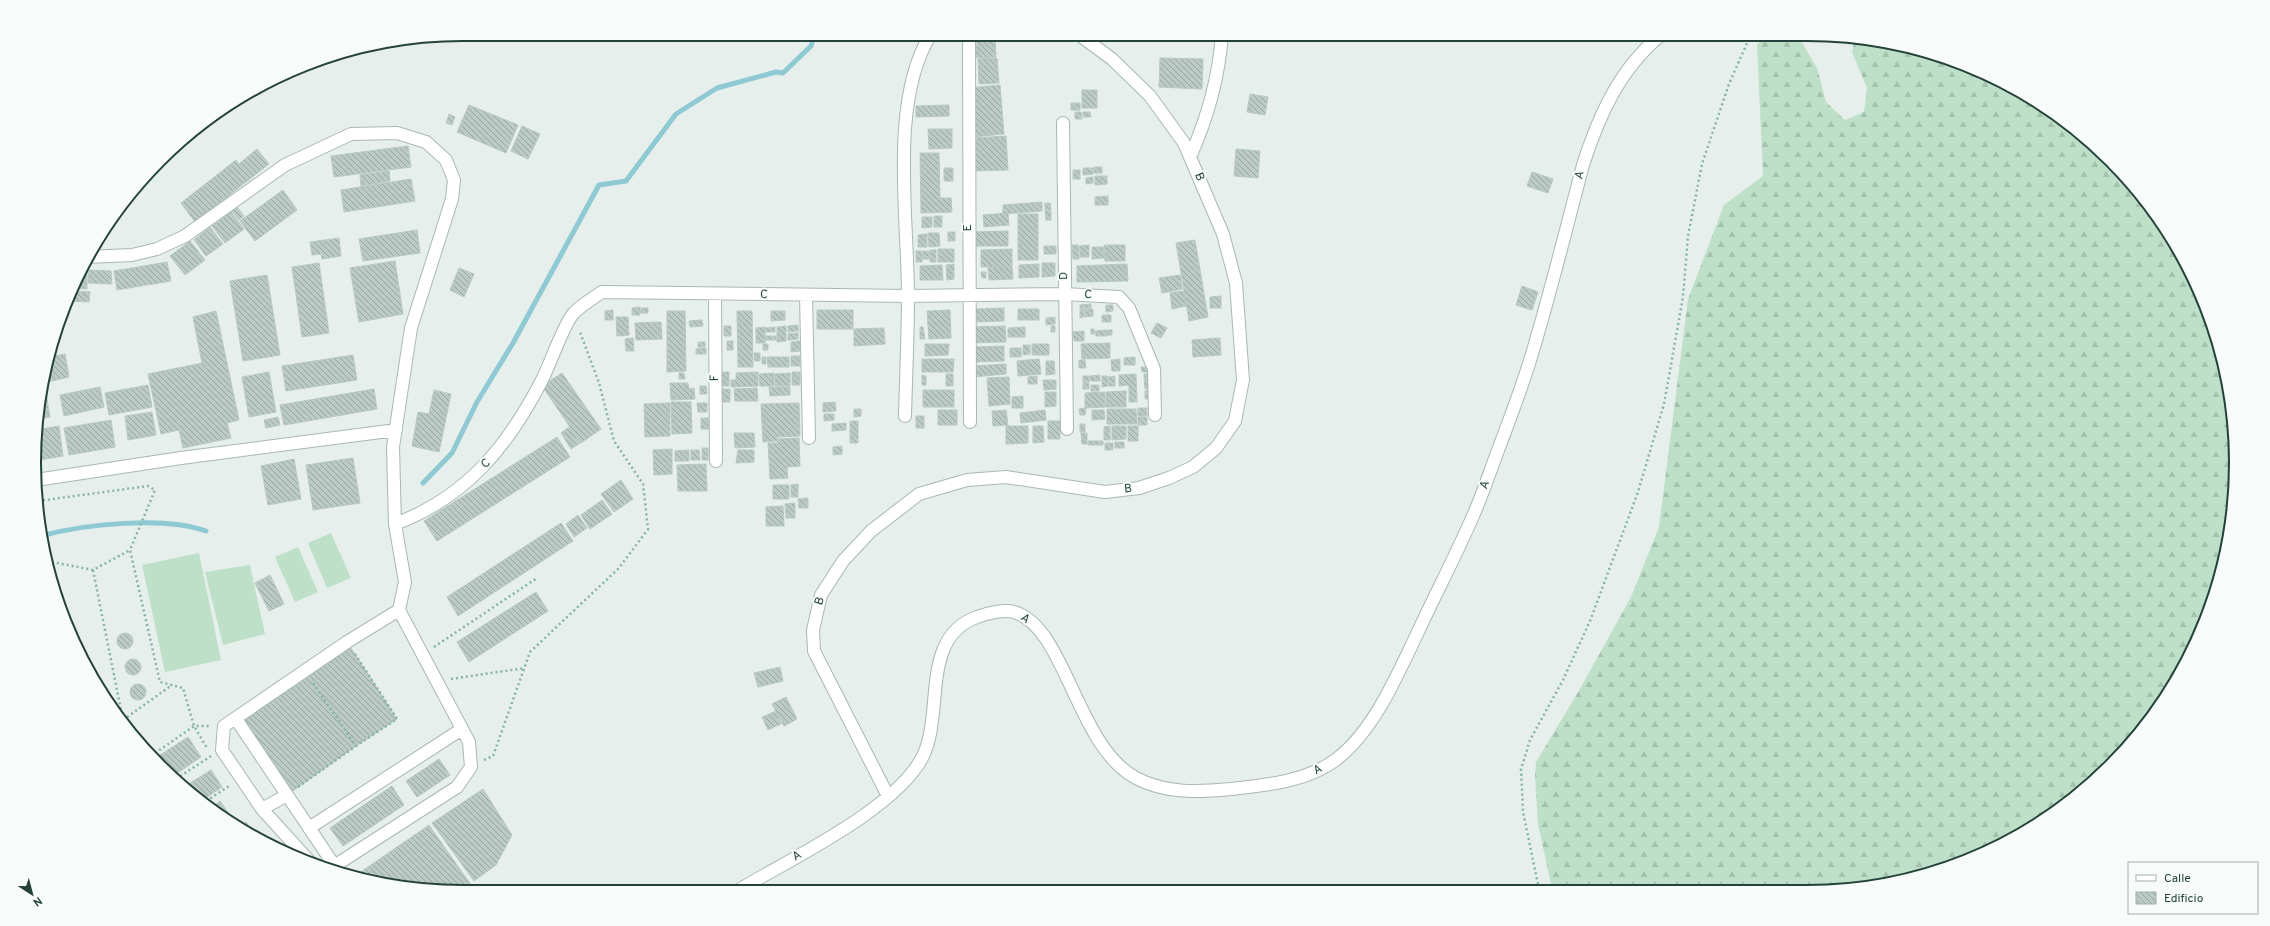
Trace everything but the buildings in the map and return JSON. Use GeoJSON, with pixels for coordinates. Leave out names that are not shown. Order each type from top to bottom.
{"type":"FeatureCollection","features":[{"type":"Feature","properties":{"kind":"street"},"geometry":{"type":"LineString","coordinates":[[905,416],[908,296],[903,131],[918,56],[927,41]]}},
{"type":"Feature","properties":{"kind":"street","name":"E"},"geometry":{"type":"LineString","coordinates":[[969,41],[968,295],[970,422]]}},
{"type":"Feature","properties":{"kind":"street","name":"B"},"geometry":{"type":"LineString","coordinates":[[888,796],[814,651],[813,630],[821,595],[843,561],[871,531],[919,494],[967,480],[1006,477],[1105,492],[1139,488],[1169,478],[1193,467],[1216,448],[1235,420],[1242,380],[1236,283],[1223,234],[1184,143],[1150,96],[1112,59],[1088,41]]}},
{"type":"Feature","properties":{"kind":"street"},"geometry":{"type":"LineString","coordinates":[[1190,156],[1205,122],[1220,65],[1222,41]]}},
{"type":"Feature","properties":{"kind":"street","name":"A"},"geometry":{"type":"LineString","coordinates":[[747,885],[849,826],[888,796],[912,775],[925,752],[941,654],[955,630],[976,617],[1000,612],[1014,612],[1030,622],[1051,644],[1095,737],[1109,758],[1136,778],[1170,790],[1203,791],[1250,787],[1302,778],[1337,759],[1361,736],[1378,708],[1401,666],[1474,515],[1511,417],[1534,348],[1583,165],[1593,135],[1609,99],[1628,69],[1654,41]]}},
{"type":"Feature","properties":{"kind":"street","name":"D"},"geometry":{"type":"LineString","coordinates":[[1064,123],[1064,294],[1067,429]]}},
{"type":"Feature","properties":{"kind":"street"},"geometry":{"type":"LineString","coordinates":[[95,257],[132,255],[157,249],[171,243],[185,236],[285,165],[351,134],[397,133],[426,142],[446,160],[454,180],[452,199],[411,328],[393,447],[395,524],[405,582],[399,610],[439,681],[462,729],[470,742],[471,767],[457,787],[335,865]]}},
{"type":"Feature","properties":{"kind":"street","name":"C"},"geometry":{"type":"LineString","coordinates":[[395,524],[418,515],[466,482],[494,457],[517,423],[543,378],[572,315],[585,303],[602,292],[908,296],[1064,294],[1118,297],[1129,308],[1154,369],[1155,415]]}},
{"type":"Feature","properties":{"kind":"street","name":"F"},"geometry":{"type":"LineString","coordinates":[[715,294],[716,461]]}},
{"type":"Feature","properties":{"kind":"street"},"geometry":{"type":"LineString","coordinates":[[806,295],[809,438]]}},
{"type":"Feature","properties":{"kind":"street"},"geometry":{"type":"LineString","coordinates":[[42,479],[182,458],[396,430]]}},
{"type":"Feature","properties":{"kind":"street"},"geometry":{"type":"LineString","coordinates":[[302,853],[262,809],[222,750],[224,726],[347,642],[399,610]]}},
{"type":"Feature","properties":{"kind":"street"},"geometry":{"type":"LineString","coordinates":[[236,718],[309,828],[328,863]]}},
{"type":"Feature","properties":{"kind":"street"},"geometry":{"type":"LineString","coordinates":[[309,828],[462,729]]}},
{"type":"Feature","properties":{"kind":"street"},"geometry":{"type":"LineString","coordinates":[[262,809],[287,795]]}},
{"type":"Feature","properties":{"kind":"path"},"geometry":{"type":"LineString","coordinates":[[1538,885],[1523,812],[1521,769],[1530,740],[1563,680],[1590,621],[1638,492],[1664,404],[1683,297],[1688,236],[1702,164],[1729,84],[1748,41]]}},
{"type":"Feature","properties":{"kind":"path"},"geometry":{"type":"LineString","coordinates":[[471,767],[493,756],[530,652],[619,568],[648,529],[643,484],[614,441],[599,383],[572,315]]}},
{"type":"Feature","properties":{"kind":"path"},"geometry":{"type":"LineString","coordinates":[[43,500],[148,486],[155,490],[130,550],[160,682],[183,688],[194,726]]}},
{"type":"Feature","properties":{"kind":"path"},"geometry":{"type":"LineString","coordinates":[[53,562],[93,570],[130,550]]}},
{"type":"Feature","properties":{"kind":"path"},"geometry":{"type":"LineString","coordinates":[[93,570],[121,710]]}},
{"type":"Feature","properties":{"kind":"path"},"geometry":{"type":"LineString","coordinates":[[423,654],[537,578]]}},
{"type":"Feature","properties":{"kind":"path"},"geometry":{"type":"LineString","coordinates":[[287,795],[397,719],[347,642]]}},
{"type":"Feature","properties":{"kind":"path"},"geometry":{"type":"LineString","coordinates":[[439,681],[525,668]]}},
{"type":"Feature","properties":{"kind":"path"},"geometry":{"type":"LineString","coordinates":[[304,671],[356,746]]}},
{"type":"Feature","properties":{"kind":"path"},"geometry":{"type":"LineString","coordinates":[[126,718],[172,685]]}},
{"type":"Feature","properties":{"kind":"path"},"geometry":{"type":"LineString","coordinates":[[157,752],[194,726],[224,726]]}},
{"type":"Feature","properties":{"kind":"path"},"geometry":{"type":"LineString","coordinates":[[181,776],[212,756]]}},
{"type":"Feature","properties":{"kind":"path"},"geometry":{"type":"LineString","coordinates":[[208,800],[229,786]]}},
{"type":"Feature","properties":{"kind":"green space"},"geometry":{"type":"Polygon","coordinates":[[[1760,41],[1801,41],[1817,68],[1826,102],[1845,120],[1864,112],[1867,88],[1852,52],[1854,44],[1889,49],[1943,63],[1994,85],[2041,112],[2064,128],[2085,146],[2124,185],[2142,206],[2158,229],[2185,276],[2207,327],[2215,354],[2225,408],[2229,463],[2225,518],[2215,572],[2207,599],[2185,650],[2158,697],[2142,720],[2105,761],[2064,798],[2041,814],[1994,841],[1943,863],[1916,871],[1889,877],[1835,884],[1551,885],[1538,824],[1535,776],[1536,762],[1580,689],[1631,597],[1659,527],[1688,299],[1724,205],[1763,176],[1757,45],[1760,41]]]}},
{"type":"Feature","properties":{"kind":"green space"},"geometry":{"type":"Polygon","coordinates":[[[331,533],[351,578],[327,588],[308,543],[331,533]]]}},
{"type":"Feature","properties":{"kind":"green space"},"geometry":{"type":"Polygon","coordinates":[[[298,547],[318,592],[295,602],[275,557],[298,547]]]}},
{"type":"Feature","properties":{"kind":"green space"},"geometry":{"type":"Polygon","coordinates":[[[199,553],[221,660],[165,672],[142,565],[199,553]]]}},
{"type":"Feature","properties":{"kind":"green space"},"geometry":{"type":"Polygon","coordinates":[[[250,565],[265,634],[223,645],[205,572],[250,565]]]}},
{"type":"Feature","properties":{"kind":"waterway"},"geometry":{"type":"LineString","coordinates":[[423,483],[452,453],[477,402],[513,343],[599,185],[626,181],[676,114],[717,88],[776,72],[783,73],[811,46],[813,41]]}},
{"type":"Feature","properties":{"kind":"waterway"},"geometry":{"type":"LineString","coordinates":[[47,535],[79,528],[124,523],[169,524],[189,526],[206,531]]}}]}
